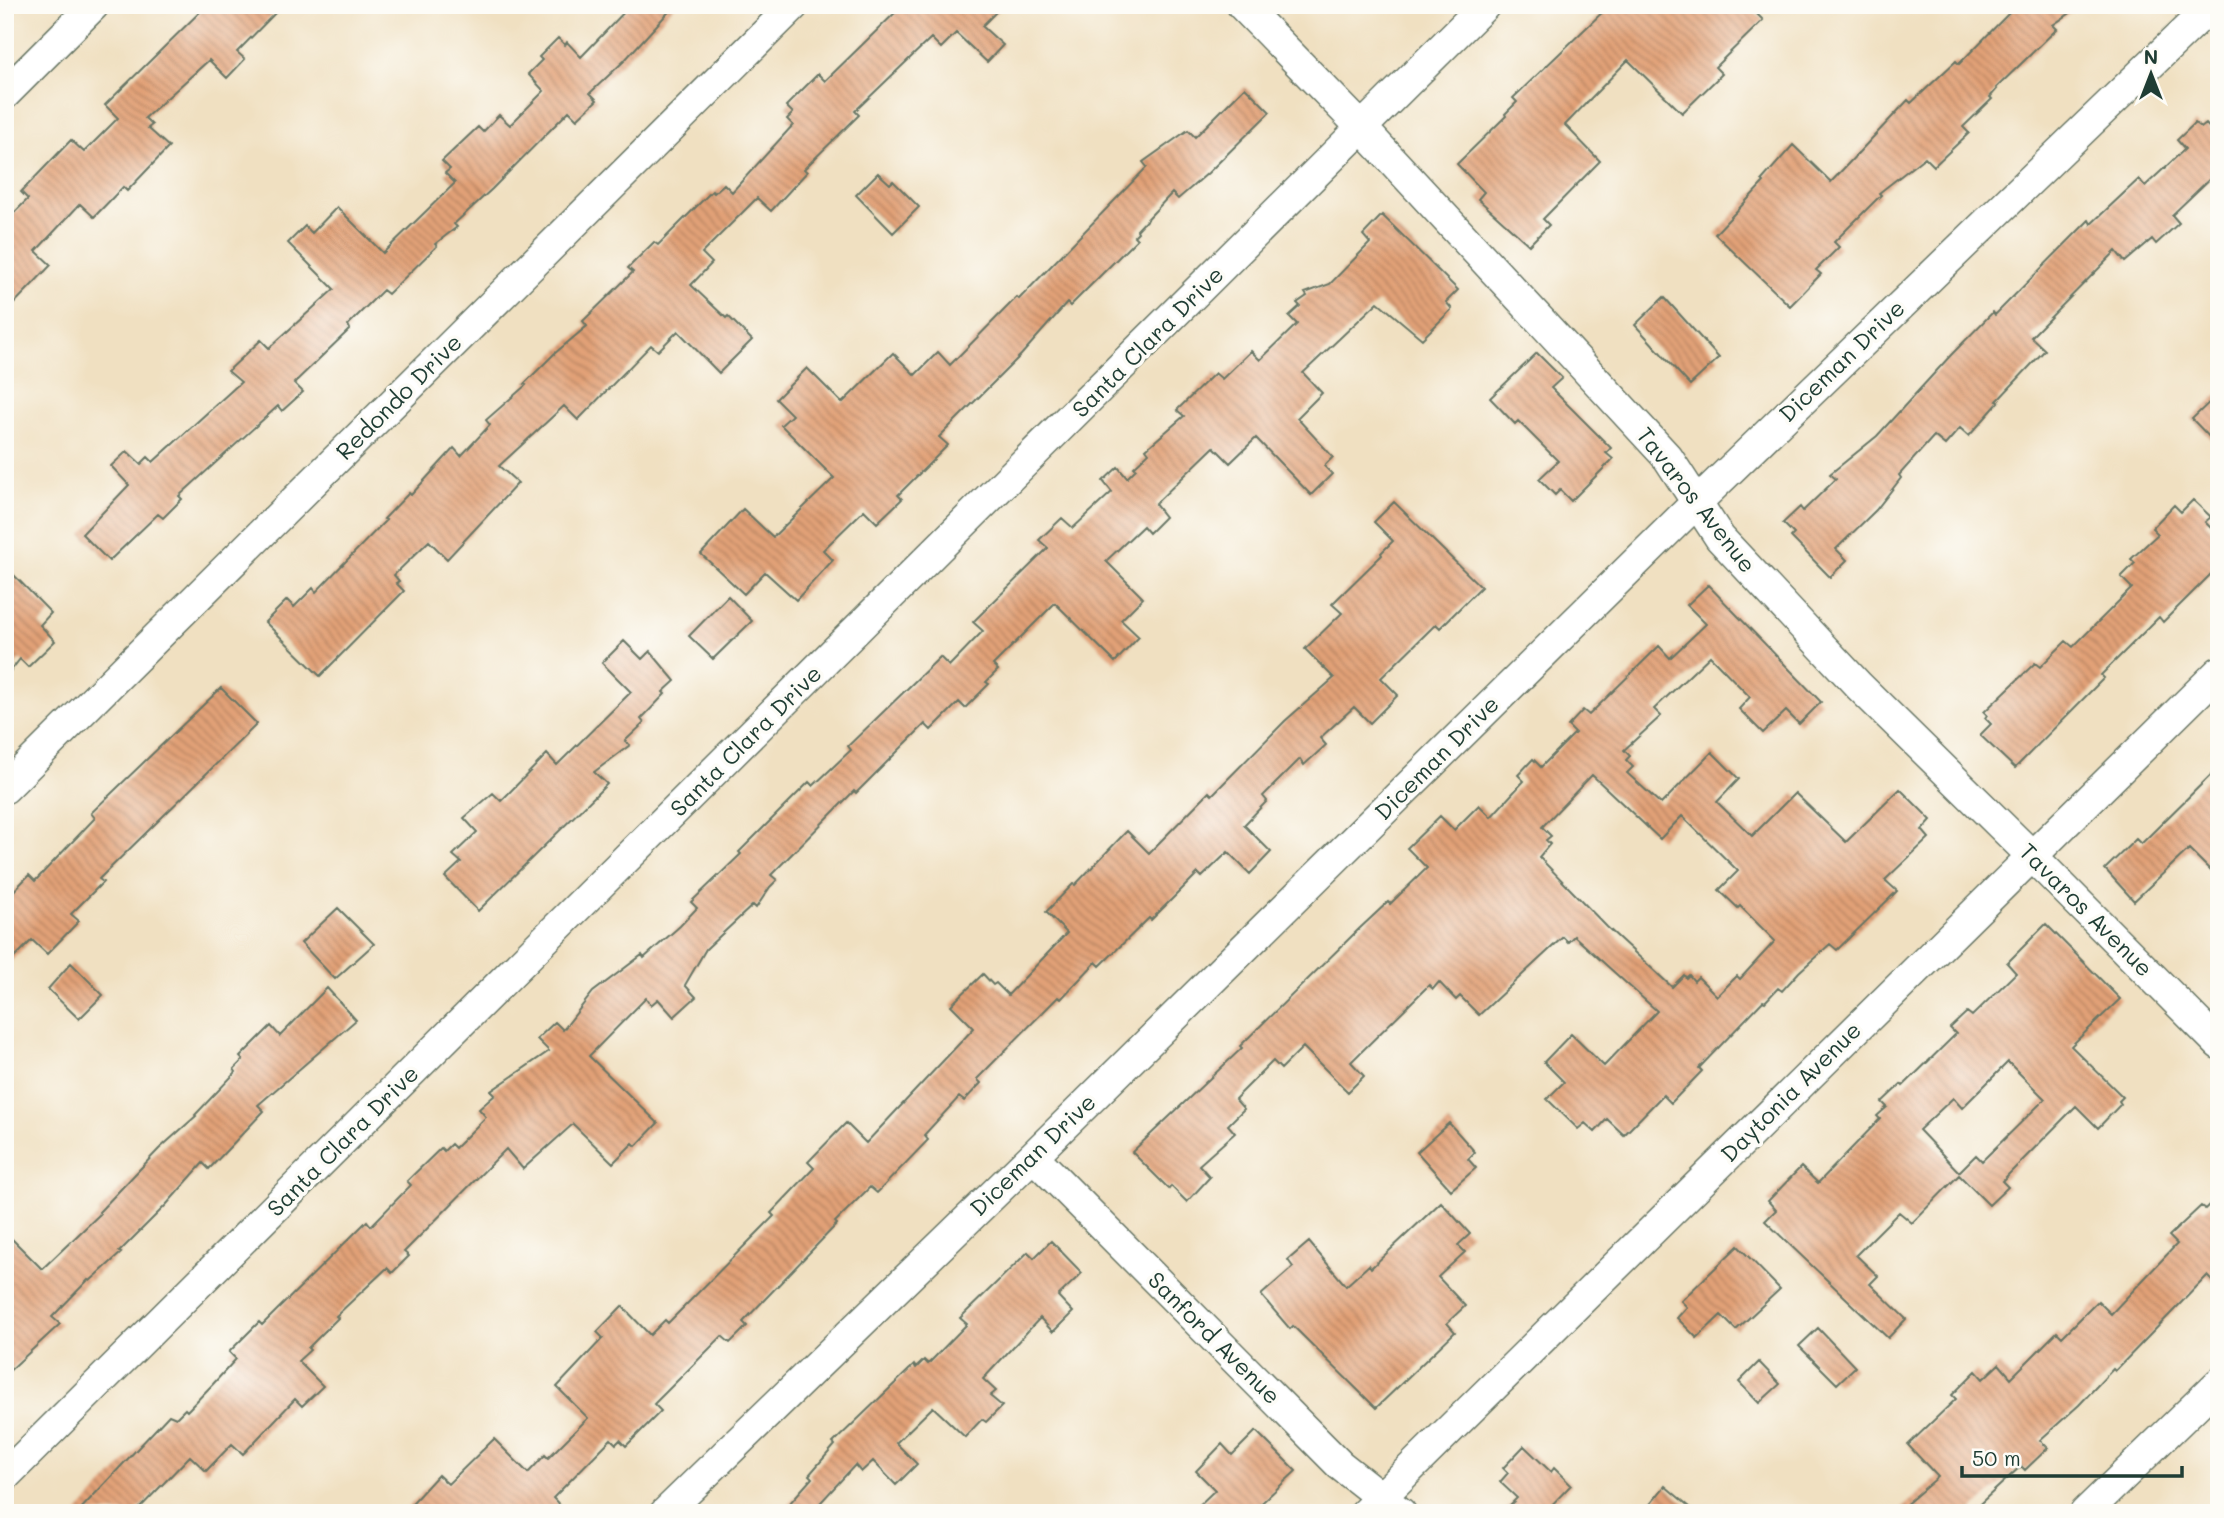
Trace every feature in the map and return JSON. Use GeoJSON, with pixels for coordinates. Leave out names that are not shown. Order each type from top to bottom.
{"type":"FeatureCollection","features":[{"type":"Feature","properties":{"kind":"street"},"geometry":{"type":"LineString","coordinates":[[5,94],[94,5]]}},
{"type":"Feature","properties":{"kind":"street","name":"Redondo Drive"},"geometry":{"type":"LineString","coordinates":[[5,788],[794,5]]}},
{"type":"Feature","properties":{"kind":"street","name":"Tavaros Avenue"},"geometry":{"type":"LineString","coordinates":[[1242,5],[1362,128],[1668,457],[1720,538],[1859,686],[2219,1044]]}},
{"type":"Feature","properties":{"kind":"street","name":"Santa Clara Drive"},"geometry":{"type":"LineString","coordinates":[[5,1476],[1485,5]]}},
{"type":"Feature","properties":{"kind":"street","name":"Diceman Drive"},"geometry":{"type":"LineString","coordinates":[[665,1513],[1033,1156],[1696,503],[2212,5]]}},
{"type":"Feature","properties":{"kind":"street","name":"Daytonia Avenue"},"geometry":{"type":"LineString","coordinates":[[1382,1508],[2031,855],[2219,672]]}},
{"type":"Feature","properties":{"kind":"street","name":"Sanford Avenue"},"geometry":{"type":"LineString","coordinates":[[1033,1156],[1382,1508]]}},
{"type":"Feature","properties":{"kind":"street"},"geometry":{"type":"LineString","coordinates":[[2085,1513],[2219,1384]]}},
{"type":"Feature","properties":{"kind":"building"},"geometry":{"type":"Polygon","coordinates":[[[207,5],[283,5],[237,52],[245,59],[227,78],[209,60],[145,118],[152,125],[148,128],[169,147],[127,191],[123,187],[94,217],[80,204],[36,251],[51,265],[5,313],[5,222],[28,199],[21,192],[71,140],[84,152],[118,118],[105,105],[207,5]]]}},
{"type":"Feature","properties":{"kind":"building"},"geometry":{"type":"Polygon","coordinates":[[[631,5],[675,5],[624,61],[590,93],[597,100],[577,119],[569,111],[454,224],[457,227],[435,244],[437,246],[388,294],[383,290],[348,325],[350,329],[294,383],[303,392],[282,411],[278,406],[179,496],[182,499],[163,518],[158,514],[109,561],[82,534],[129,485],[111,466],[127,451],[141,464],[148,457],[153,462],[241,382],[228,371],[261,340],[269,348],[334,289],[288,243],[305,226],[312,233],[337,207],[383,253],[455,183],[445,173],[450,169],[442,161],[478,127],[483,132],[499,115],[510,125],[544,91],[528,74],[542,60],[539,57],[558,38],[565,45],[567,42],[581,57],[631,5]]]}},
{"type":"Feature","properties":{"kind":"building"},"geometry":{"type":"Polygon","coordinates":[[[903,5],[1003,5],[982,26],[1003,45],[987,62],[956,33],[941,48],[931,38],[855,111],[859,115],[804,169],[807,172],[771,211],[757,198],[702,253],[712,263],[691,285],[752,340],[719,373],[678,331],[658,351],[651,345],[578,420],[564,406],[499,466],[518,483],[447,559],[429,541],[394,575],[399,581],[396,583],[404,591],[320,676],[265,622],[287,600],[294,607],[313,588],[316,592],[454,448],[461,456],[490,425],[486,420],[587,326],[583,321],[633,272],[628,268],[654,242],[658,245],[712,191],[714,193],[724,184],[732,192],[793,125],[787,119],[793,113],[786,106],[818,74],[825,81],[903,5]]]}},
{"type":"Feature","properties":{"kind":"building"},"geometry":{"type":"Polygon","coordinates":[[[1610,5],[1748,5],[1763,20],[1715,67],[1722,74],[1682,113],[1628,60],[1565,125],[1600,161],[1543,219],[1549,225],[1529,245],[1478,199],[1484,192],[1457,164],[1506,116],[1517,102],[1513,98],[1610,5]]]}},
{"type":"Feature","properties":{"kind":"building"},"geometry":{"type":"Polygon","coordinates":[[[2017,5],[2082,5],[2053,25],[2057,29],[1996,88],[1990,97],[1992,99],[1963,127],[1969,133],[1934,166],[1925,157],[1879,193],[1881,195],[1834,242],[1839,247],[1816,270],[1821,274],[1790,306],[1715,234],[1764,182],[1762,180],[1793,145],[1831,182],[1908,100],[1911,103],[1956,61],[1959,64],[2017,5]]]}},
{"type":"Feature","properties":{"kind":"building"},"geometry":{"type":"Polygon","coordinates":[[[1245,87],[1270,112],[1178,199],[1172,193],[1137,230],[1134,236],[1137,239],[1070,306],[1067,303],[1021,355],[939,437],[948,445],[898,495],[902,499],[877,523],[864,510],[823,550],[833,560],[796,600],[765,572],[744,594],[701,554],[743,509],[773,537],[834,478],[781,425],[792,415],[776,399],[807,368],[842,403],[893,353],[915,375],[938,352],[950,365],[1017,297],[1019,299],[1147,167],[1143,162],[1188,130],[1195,137],[1245,87]]]}},
{"type":"Feature","properties":{"kind":"building"},"geometry":{"type":"Polygon","coordinates":[[[2195,123],[2201,128],[2206,124],[2219,138],[2219,170],[2172,215],[2179,223],[2156,244],[2152,239],[2125,262],[2116,251],[2031,337],[2045,350],[1997,401],[1999,402],[1969,436],[1960,428],[1945,445],[1934,436],[1899,475],[1901,478],[1876,510],[1836,549],[1847,560],[1830,577],[1791,537],[1794,534],[1783,523],[1800,507],[1803,511],[1836,479],[1830,474],[1877,436],[1993,312],[1995,315],[2089,220],[2091,224],[2139,179],[2145,186],[2185,149],[2177,140],[2195,123]]]}},
{"type":"Feature","properties":{"kind":"building"},"geometry":{"type":"Polygon","coordinates":[[[878,173],[890,184],[893,181],[919,207],[893,233],[856,195],[878,173]]]}},
{"type":"Feature","properties":{"kind":"building"},"geometry":{"type":"Polygon","coordinates":[[[1382,215],[1458,290],[1446,302],[1452,309],[1422,339],[1378,302],[1303,373],[1322,393],[1297,418],[1333,457],[1324,466],[1332,474],[1311,495],[1256,438],[1230,463],[1214,447],[1155,504],[1165,517],[1149,533],[1143,526],[1106,561],[1143,598],[1121,620],[1139,637],[1115,662],[1055,603],[993,665],[998,670],[986,682],[989,684],[965,708],[959,702],[931,730],[925,724],[771,875],[777,880],[756,908],[753,905],[706,949],[685,985],[696,997],[674,1017],[658,999],[651,1005],[646,998],[589,1056],[658,1123],[636,1146],[633,1143],[613,1163],[573,1124],[523,1169],[506,1149],[404,1252],[409,1256],[392,1273],[387,1268],[336,1316],[338,1318],[308,1348],[310,1350],[298,1361],[323,1386],[302,1406],[295,1399],[243,1454],[232,1444],[206,1471],[190,1456],[135,1513],[77,1513],[169,1415],[176,1418],[185,1409],[187,1411],[213,1384],[236,1359],[229,1352],[259,1322],[262,1325],[367,1221],[371,1226],[411,1185],[407,1181],[441,1148],[444,1151],[451,1144],[455,1148],[486,1117],[479,1109],[495,1095],[491,1091],[549,1051],[537,1039],[555,1022],[563,1030],[593,992],[642,955],[644,958],[680,926],[697,908],[691,902],[741,854],[739,852],[809,782],[813,786],[851,750],[848,746],[940,657],[949,666],[983,631],[973,622],[1048,548],[1039,540],[1062,518],[1073,528],[1112,492],[1103,481],[1118,467],[1127,478],[1149,453],[1146,449],[1184,416],[1177,410],[1215,373],[1222,379],[1251,351],[1260,360],[1297,324],[1289,316],[1300,306],[1297,303],[1307,296],[1305,293],[1330,284],[1370,243],[1363,235],[1382,215]]]}},
{"type":"Feature","properties":{"kind":"building"},"geometry":{"type":"Polygon","coordinates":[[[1664,297],[1719,358],[1690,385],[1635,325],[1664,297]]]}},
{"type":"Feature","properties":{"kind":"building"},"geometry":{"type":"Polygon","coordinates":[[[1537,353],[1562,378],[1551,388],[1611,448],[1606,453],[1613,459],[1571,501],[1560,490],[1555,495],[1539,479],[1558,461],[1518,421],[1515,424],[1490,398],[1537,353]]]}},
{"type":"Feature","properties":{"kind":"building"},"geometry":{"type":"Polygon","coordinates":[[[2219,393],[2219,447],[2192,419],[2219,393]]]}},
{"type":"Feature","properties":{"kind":"building"},"geometry":{"type":"Polygon","coordinates":[[[2193,500],[2211,517],[2205,522],[2219,536],[2219,566],[2163,622],[2159,617],[2101,675],[2104,678],[2015,768],[1980,735],[1991,724],[1985,718],[1987,715],[1984,712],[2035,663],[2040,667],[2066,641],[2073,647],[2132,588],[2121,577],[2135,563],[2131,559],[2158,534],[2152,528],[2174,505],[2181,512],[2193,500]]]}},
{"type":"Feature","properties":{"kind":"building"},"geometry":{"type":"Polygon","coordinates":[[[1394,502],[1481,587],[1440,628],[1436,624],[1381,678],[1398,695],[1370,723],[1354,707],[1320,738],[1326,745],[1304,765],[1300,759],[1263,796],[1267,801],[1244,825],[1271,852],[1250,874],[1228,852],[1202,877],[1198,873],[1100,966],[1096,962],[1061,999],[1058,997],[977,1079],[981,1083],[964,1101],[959,1097],[924,1135],[928,1140],[877,1193],[870,1187],[835,1222],[837,1224],[743,1322],[747,1326],[730,1343],[722,1336],[654,1404],[661,1411],[626,1446],[620,1440],[616,1444],[611,1439],[553,1498],[567,1513],[403,1513],[438,1475],[448,1484],[494,1439],[528,1473],[545,1455],[548,1458],[588,1418],[557,1387],[603,1338],[597,1332],[622,1306],[650,1335],[665,1320],[668,1323],[774,1216],[771,1213],[814,1168],[808,1162],[846,1123],[866,1143],[974,1028],[951,1005],[983,974],[1008,995],[1067,933],[1046,912],[1127,831],[1149,853],[1209,792],[1212,795],[1285,721],[1334,678],[1305,649],[1342,613],[1332,604],[1393,541],[1374,522],[1394,502]]]}},
{"type":"Feature","properties":{"kind":"building"},"geometry":{"type":"Polygon","coordinates":[[[5,566],[51,613],[40,625],[55,641],[28,667],[20,659],[5,678],[5,566]]]}},
{"type":"Feature","properties":{"kind":"building"},"geometry":{"type":"Polygon","coordinates":[[[1708,585],[1821,702],[1799,724],[1786,711],[1763,733],[1739,709],[1750,697],[1710,656],[1654,709],[1661,716],[1624,750],[1630,756],[1626,760],[1633,767],[1627,773],[1661,804],[1712,752],[1739,779],[1717,802],[1752,836],[1795,793],[1846,842],[1900,789],[1931,820],[1922,830],[1929,838],[1885,880],[1897,891],[1837,950],[1830,944],[1782,991],[1778,988],[1763,1001],[1699,1068],[1702,1071],[1671,1103],[1663,1095],[1624,1135],[1607,1119],[1595,1132],[1585,1123],[1578,1129],[1547,1099],[1564,1082],[1544,1062],[1571,1034],[1604,1066],[1657,1011],[1574,936],[1568,942],[1563,937],[1479,1015],[1460,996],[1456,1000],[1439,982],[1433,989],[1429,985],[1351,1062],[1364,1076],[1348,1092],[1303,1047],[1281,1069],[1273,1061],[1235,1099],[1244,1109],[1228,1125],[1235,1133],[1199,1165],[1210,1177],[1187,1202],[1171,1186],[1169,1189],[1132,1152],[1242,1048],[1240,1046],[1359,929],[1427,868],[1407,848],[1440,816],[1454,830],[1479,805],[1491,817],[1524,781],[1518,775],[1533,759],[1541,767],[1575,733],[1568,726],[1583,710],[1589,715],[1659,646],[1670,658],[1706,624],[1687,605],[1708,585]],[[1592,775],[1542,827],[1551,836],[1546,840],[1550,844],[1539,857],[1607,927],[1672,987],[1684,975],[1686,978],[1689,975],[1694,981],[1698,977],[1717,996],[1737,976],[1740,979],[1775,941],[1740,906],[1738,908],[1719,890],[1738,871],[1682,816],[1660,839],[1592,775]]]}},
{"type":"Feature","properties":{"kind":"building"},"geometry":{"type":"Polygon","coordinates":[[[728,596],[752,621],[713,659],[689,636],[728,596]]]}},
{"type":"Feature","properties":{"kind":"building"},"geometry":{"type":"Polygon","coordinates":[[[624,641],[642,659],[650,651],[675,681],[641,719],[644,723],[625,741],[630,745],[594,772],[607,784],[478,911],[445,877],[461,862],[453,855],[477,832],[464,818],[493,793],[501,801],[547,754],[557,765],[631,692],[602,663],[624,641]]]}},
{"type":"Feature","properties":{"kind":"building"},"geometry":{"type":"Polygon","coordinates":[[[221,688],[257,724],[99,879],[103,882],[71,914],[79,921],[47,954],[32,940],[5,967],[5,900],[29,875],[35,881],[95,818],[91,813],[221,688]]]}},
{"type":"Feature","properties":{"kind":"building"},"geometry":{"type":"Polygon","coordinates":[[[2219,767],[2219,879],[2189,849],[2134,901],[2105,869],[2136,839],[2141,844],[2219,767]]]}},
{"type":"Feature","properties":{"kind":"building"},"geometry":{"type":"Polygon","coordinates":[[[338,908],[374,944],[335,979],[301,943],[338,908]]]}},
{"type":"Feature","properties":{"kind":"building"},"geometry":{"type":"Polygon","coordinates":[[[2046,924],[2120,999],[2071,1046],[2123,1097],[2119,1101],[2121,1104],[2098,1128],[2076,1106],[2002,1181],[2008,1187],[1989,1205],[1959,1175],[1912,1223],[1899,1212],[1856,1255],[1878,1276],[1870,1284],[1906,1319],[1888,1338],[1765,1221],[1776,1210],[1768,1201],[1801,1167],[1818,1183],[1880,1119],[1877,1116],[1887,1107],[1882,1102],[1901,1084],[1903,1086],[1956,1034],[1950,1028],[1967,1012],[1972,1016],[2016,973],[2007,963],[2046,924]],[[2008,1062],[1962,1108],[1953,1098],[1919,1130],[1959,1172],[1976,1155],[1982,1161],[2045,1099],[2008,1062]]]}},
{"type":"Feature","properties":{"kind":"building"},"geometry":{"type":"Polygon","coordinates":[[[71,963],[103,995],[79,1019],[48,989],[71,963]]]}},
{"type":"Feature","properties":{"kind":"building"},"geometry":{"type":"Polygon","coordinates":[[[327,988],[356,1020],[258,1105],[264,1111],[209,1169],[203,1163],[119,1252],[121,1253],[88,1280],[52,1317],[60,1324],[5,1375],[5,1232],[42,1269],[100,1214],[159,1149],[196,1116],[236,1072],[234,1069],[243,1060],[240,1057],[271,1026],[280,1036],[327,988]]]}},
{"type":"Feature","properties":{"kind":"building"},"geometry":{"type":"Polygon","coordinates":[[[1449,1123],[1475,1152],[1468,1159],[1476,1168],[1451,1190],[1417,1152],[1449,1123]]]}},
{"type":"Feature","properties":{"kind":"building"},"geometry":{"type":"Polygon","coordinates":[[[2219,1195],[2219,1288],[2207,1276],[2115,1371],[2113,1369],[2079,1405],[2040,1440],[2048,1448],[2025,1470],[2021,1466],[1970,1513],[1896,1513],[1938,1477],[1908,1445],[1956,1399],[1952,1395],[1976,1371],[1983,1379],[1999,1364],[2011,1378],[2057,1332],[2062,1337],[2098,1301],[2111,1314],[2177,1244],[2169,1236],[2201,1206],[2205,1209],[2219,1195]]]}},
{"type":"Feature","properties":{"kind":"building"},"geometry":{"type":"Polygon","coordinates":[[[1441,1202],[1470,1234],[1458,1245],[1465,1252],[1438,1277],[1465,1306],[1447,1323],[1455,1332],[1376,1408],[1293,1326],[1290,1329],[1261,1295],[1293,1267],[1288,1260],[1309,1242],[1346,1286],[1369,1265],[1371,1268],[1441,1202]]]}},
{"type":"Feature","properties":{"kind":"building"},"geometry":{"type":"Polygon","coordinates":[[[1051,1241],[1082,1273],[1058,1296],[1073,1312],[1053,1332],[1040,1318],[983,1379],[996,1391],[990,1396],[1002,1406],[986,1422],[982,1419],[965,1437],[933,1407],[896,1443],[917,1464],[896,1485],[873,1461],[861,1472],[855,1465],[811,1513],[781,1513],[812,1478],[809,1475],[835,1445],[833,1443],[914,1365],[916,1368],[924,1360],[928,1364],[967,1324],[960,1318],[1028,1252],[1034,1258],[1051,1241]]]}},
{"type":"Feature","properties":{"kind":"building"},"geometry":{"type":"Polygon","coordinates":[[[1738,1246],[1780,1289],[1736,1330],[1721,1315],[1697,1338],[1677,1318],[1687,1307],[1681,1301],[1738,1246]]]}},
{"type":"Feature","properties":{"kind":"building"},"geometry":{"type":"Polygon","coordinates":[[[1818,1328],[1855,1367],[1837,1384],[1799,1346],[1818,1328]]]}},
{"type":"Feature","properties":{"kind":"building"},"geometry":{"type":"Polygon","coordinates":[[[1759,1362],[1780,1384],[1759,1403],[1739,1382],[1759,1362]]]}},
{"type":"Feature","properties":{"kind":"building"},"geometry":{"type":"Polygon","coordinates":[[[1256,1431],[1296,1471],[1251,1513],[1191,1513],[1215,1490],[1196,1471],[1222,1444],[1232,1455],[1256,1431]]]}},
{"type":"Feature","properties":{"kind":"building"},"geometry":{"type":"Polygon","coordinates":[[[1524,1446],[1551,1472],[1554,1468],[1571,1485],[1544,1513],[1502,1513],[1517,1498],[1500,1482],[1508,1473],[1503,1468],[1524,1446]]]}},
{"type":"Feature","properties":{"kind":"building"},"geometry":{"type":"Polygon","coordinates":[[[1665,1486],[1697,1513],[1643,1513],[1665,1486]]]}}]}
